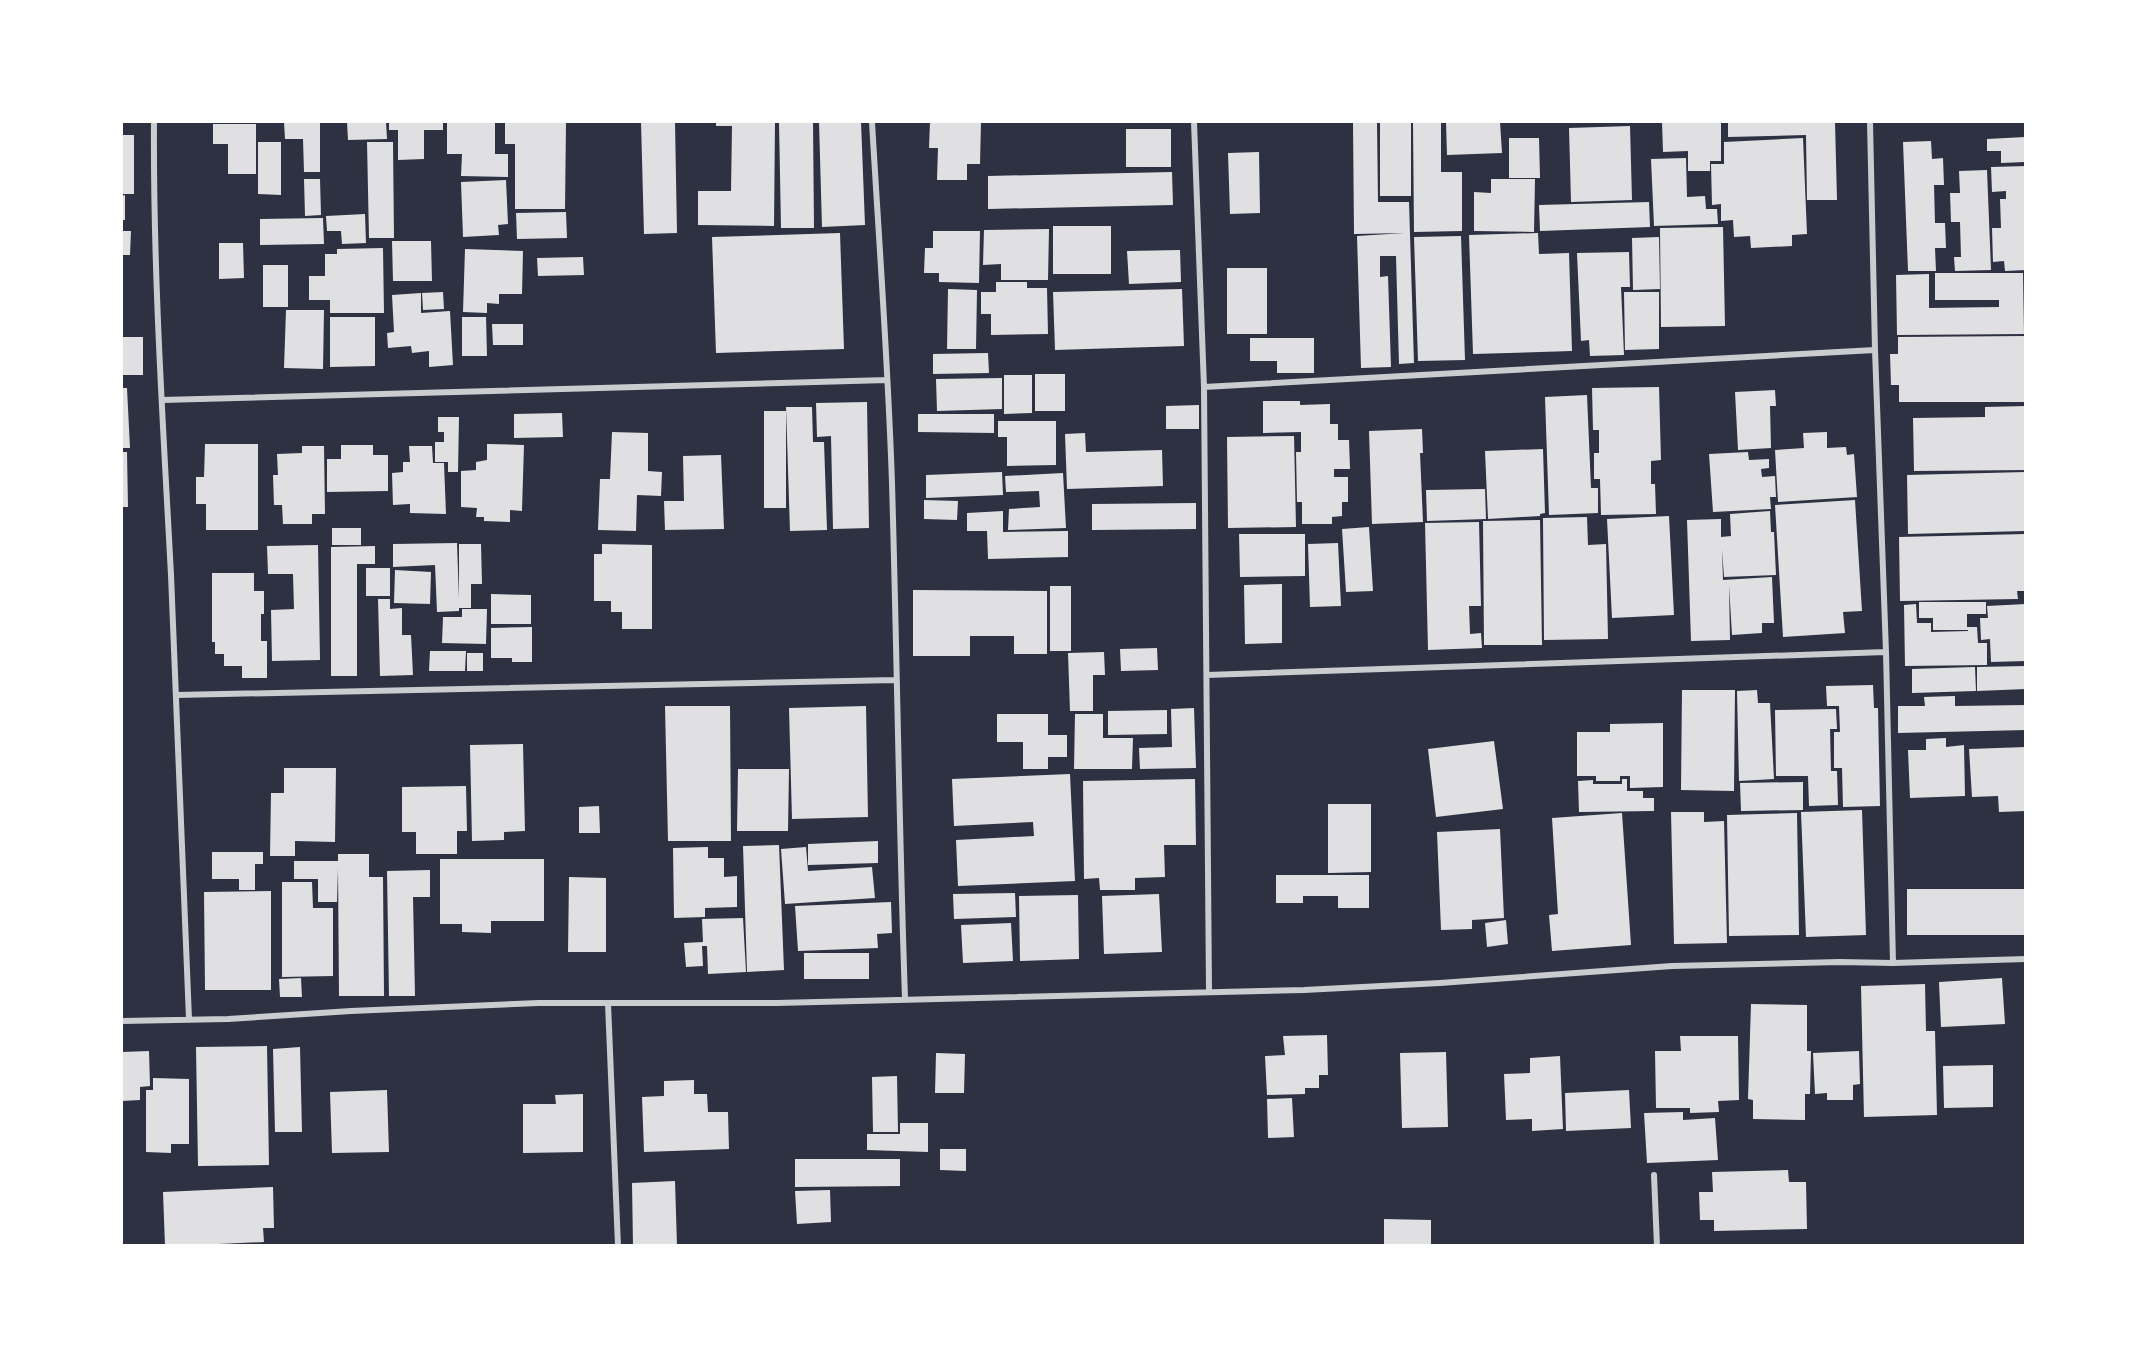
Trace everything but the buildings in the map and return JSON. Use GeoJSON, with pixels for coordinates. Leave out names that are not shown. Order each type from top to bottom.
{"type":"FeatureCollection","features":[{"type":"Feature","properties":{"kind":"street"},"geometry":{"type":"LineString","coordinates":[[154,122],[162,400],[177,695],[189,1018]]}},
{"type":"Feature","properties":{"kind":"street"},"geometry":{"type":"LineString","coordinates":[[872,122],[887,380],[905,998]]}},
{"type":"Feature","properties":{"kind":"street"},"geometry":{"type":"LineString","coordinates":[[1194,122],[1204,387],[1209,991]]}},
{"type":"Feature","properties":{"kind":"street"},"geometry":{"type":"LineString","coordinates":[[1870,122],[1893,963]]}},
{"type":"Feature","properties":{"kind":"street"},"geometry":{"type":"LineString","coordinates":[[1204,387],[1875,350]]}},
{"type":"Feature","properties":{"kind":"street"},"geometry":{"type":"LineString","coordinates":[[162,400],[887,380]]}},
{"type":"Feature","properties":{"kind":"street"},"geometry":{"type":"LineString","coordinates":[[1207,675],[1886,652]]}},
{"type":"Feature","properties":{"kind":"street"},"geometry":{"type":"LineString","coordinates":[[177,695],[896,680]]}},
{"type":"Feature","properties":{"kind":"street"},"geometry":{"type":"LineString","coordinates":[[122,1021],[228,1019],[330,1012],[539,1004],[777,1003],[905,998],[1304,990],[1440,983],[1672,966],[2025,959]]}},
{"type":"Feature","properties":{"kind":"street"},"geometry":{"type":"LineString","coordinates":[[608,1004],[618,1245]]}},
{"type":"Feature","properties":{"kind":"street"},"geometry":{"type":"LineString","coordinates":[[1654,1174],[1657,1245]]}}]}
